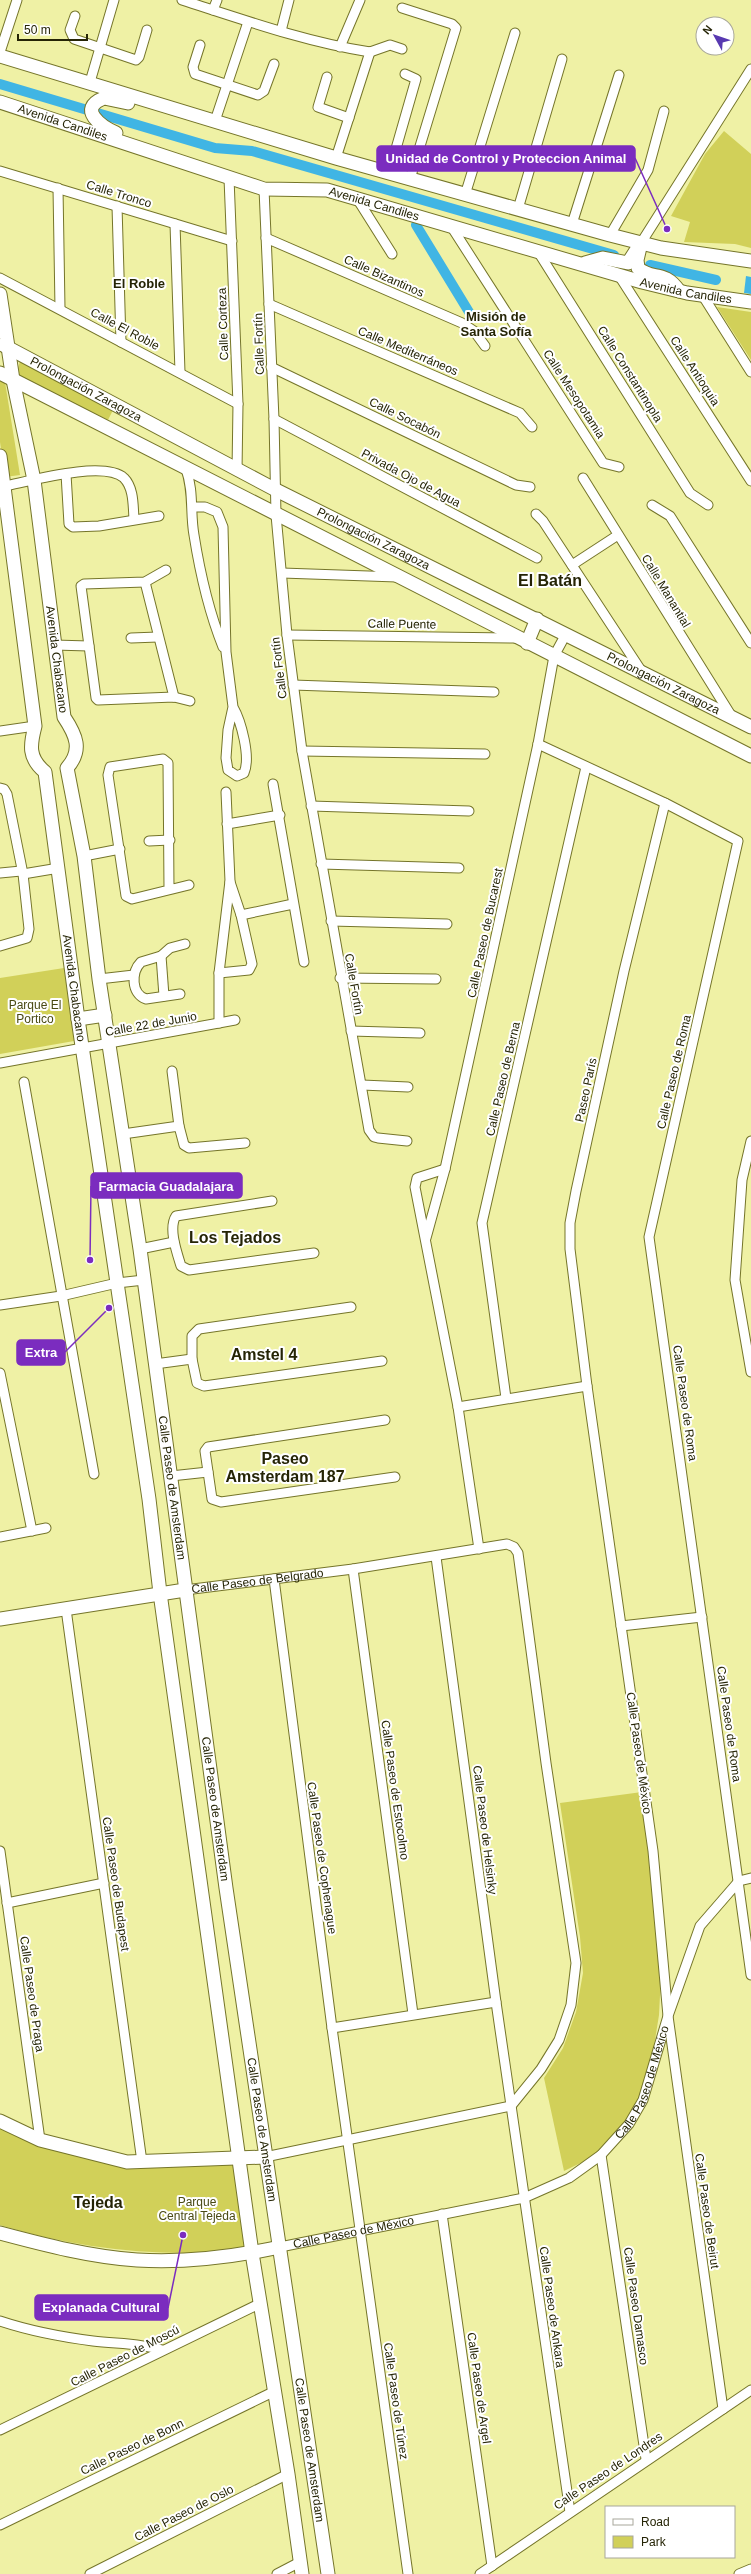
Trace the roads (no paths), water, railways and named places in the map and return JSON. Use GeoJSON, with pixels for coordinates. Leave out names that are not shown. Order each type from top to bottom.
{"type":"FeatureCollection","features":[{"type":"Feature","properties":{"kind":"main road"},"geometry":{"type":"LineString","coordinates":[[0,56],[90,82],[336,158],[641,244],[751,261]]}},
{"type":"Feature","properties":{"kind":"main road"},"geometry":{"type":"LineString","coordinates":[[141,149],[125,137],[100,125],[94,119],[94,107],[106,98],[144,106],[155,103]]}},
{"type":"Feature","properties":{"kind":"main road","name":"Avenida Candiles"},"geometry":{"type":"LineString","coordinates":[[0,102],[264,189],[327,190],[358,200],[450,224],[679,291],[703,296],[751,302]]}},
{"type":"Feature","properties":{"kind":"main road"},"geometry":{"type":"LineString","coordinates":[[585,264],[603,258],[628,263],[641,244]]}},
{"type":"Feature","properties":{"kind":"main road"},"geometry":{"type":"LineString","coordinates":[[641,244],[637,260],[638,268],[644,272],[669,278],[679,291]]}},
{"type":"Feature","properties":{"kind":"main road","name":"Avenida Chabacano"},"geometry":{"type":"LineString","coordinates":[[0,294],[4,346],[13,380],[34,480],[64,717],[76,737],[77,743],[73,761],[67,768]]}},
{"type":"Feature","properties":{"kind":"main road","name":"Prolongación Zaragoza"},"geometry":{"type":"LineString","coordinates":[[4,346],[276,490],[751,727]]}},
{"type":"Feature","properties":{"kind":"main road","name":"Prolongación Zaragoza"},"geometry":{"type":"LineString","coordinates":[[0,373],[442,600],[751,756]]}},
{"type":"Feature","properties":{"kind":"main road"},"geometry":{"type":"LineString","coordinates":[[0,456],[35,726],[31,752],[35,764],[45,772],[54,772],[67,768],[84,856],[99,979],[110,1043]]}},
{"type":"Feature","properties":{"kind":"main road"},"geometry":{"type":"LineString","coordinates":[[442,600],[452,579]]}},
{"type":"Feature","properties":{"kind":"main road"},"geometry":{"type":"LineString","coordinates":[[521,640],[537,619]]}},
{"type":"Feature","properties":{"kind":"main road","name":"Avenida Chabacano"},"geometry":{"type":"LineString","coordinates":[[45,772],[82,1049]]}},
{"type":"Feature","properties":{"kind":"main road"},"geometry":{"type":"LineString","coordinates":[[78,1019],[105,1015]]}},
{"type":"Feature","properties":{"kind":"main road","name":"Calle Paseo de Amsterdam"},"geometry":{"type":"LineString","coordinates":[[110,1043],[140,1248],[185,1590],[265,2157],[280,2247],[328,2574]]}},
{"type":"Feature","properties":{"kind":"main road","name":"Calle Paseo de Amsterdam"},"geometry":{"type":"LineString","coordinates":[[82,1049],[118,1282],[149,1499],[160,1593],[252,2253],[288,2474],[301,2568]]}},
{"type":"Feature","properties":{"kind":"main road","name":"Calle Paseo de Belgrado"},"geometry":{"type":"LineString","coordinates":[[0,1619],[66,1610],[185,1590]]}},
{"type":"Feature","properties":{"kind":"main road"},"geometry":{"type":"LineString","coordinates":[[0,2121],[40,2140],[91,2154],[142,2162],[240,2160],[265,2157]]}},
{"type":"Feature","properties":{"kind":"main road","name":"Calle Paseo de México"},"geometry":{"type":"LineString","coordinates":[[0,2233],[90,2254],[138,2260],[200,2260],[252,2253],[280,2247]]}},
{"type":"Feature","properties":{"kind":"street"},"geometry":{"type":"LineString","coordinates":[[0,52],[16,0]]}},
{"type":"Feature","properties":{"kind":"street"},"geometry":{"type":"LineString","coordinates":[[90,82],[114,0]]}},
{"type":"Feature","properties":{"kind":"street"},"geometry":{"type":"LineString","coordinates":[[182,0],[248,22],[340,47],[370,52],[390,45],[402,49]]}},
{"type":"Feature","properties":{"kind":"street"},"geometry":{"type":"LineString","coordinates":[[213,10],[217,0]]}},
{"type":"Feature","properties":{"kind":"street"},"geometry":{"type":"LineString","coordinates":[[281,31],[289,0]]}},
{"type":"Feature","properties":{"kind":"street"},"geometry":{"type":"LineString","coordinates":[[340,47],[360,0]]}},
{"type":"Feature","properties":{"kind":"street"},"geometry":{"type":"LineString","coordinates":[[402,8],[452,24],[456,28],[410,179]]}},
{"type":"Feature","properties":{"kind":"street"},"geometry":{"type":"LineString","coordinates":[[75,16],[70,30],[71,37],[136,60],[139,57],[147,30]]}},
{"type":"Feature","properties":{"kind":"street"},"geometry":{"type":"LineString","coordinates":[[215,121],[248,22]]}},
{"type":"Feature","properties":{"kind":"street"},"geometry":{"type":"LineString","coordinates":[[465,194],[515,33]]}},
{"type":"Feature","properties":{"kind":"street"},"geometry":{"type":"LineString","coordinates":[[200,45],[193,67],[195,74],[261,95],[274,64]]}},
{"type":"Feature","properties":{"kind":"street"},"geometry":{"type":"LineString","coordinates":[[336,158],[370,52]]}},
{"type":"Feature","properties":{"kind":"street"},"geometry":{"type":"LineString","coordinates":[[518,209],[562,59]]}},
{"type":"Feature","properties":{"kind":"street"},"geometry":{"type":"LineString","coordinates":[[641,244],[751,69]]}},
{"type":"Feature","properties":{"kind":"street"},"geometry":{"type":"LineString","coordinates":[[389,173],[416,79],[405,74]]}},
{"type":"Feature","properties":{"kind":"street"},"geometry":{"type":"LineString","coordinates":[[572,224],[619,75]]}},
{"type":"Feature","properties":{"kind":"street"},"geometry":{"type":"LineString","coordinates":[[327,77],[318,107],[349,118]]}},
{"type":"Feature","properties":{"kind":"street"},"geometry":{"type":"LineString","coordinates":[[610,235],[648,170],[664,111]]}},
{"type":"Feature","properties":{"kind":"street","name":"Calle Tronco"},"geometry":{"type":"LineString","coordinates":[[0,171],[232,240]]}},
{"type":"Feature","properties":{"kind":"street","name":"Calle Corteza"},"geometry":{"type":"LineString","coordinates":[[229,178],[238,404],[237,470]]}},
{"type":"Feature","properties":{"kind":"street"},"geometry":{"type":"LineString","coordinates":[[58,188],[60,308]]}},
{"type":"Feature","properties":{"kind":"street","name":"Calle Fortín"},"geometry":{"type":"LineString","coordinates":[[264,189],[274,419],[276,515],[287,635],[302,751],[340,978],[362,1085],[369,1130],[374,1136],[407,1141]]}},
{"type":"Feature","properties":{"kind":"street"},"geometry":{"type":"LineString","coordinates":[[358,200],[392,254]]}},
{"type":"Feature","properties":{"kind":"street"},"geometry":{"type":"LineString","coordinates":[[117,206],[121,342]]}},
{"type":"Feature","properties":{"kind":"street"},"geometry":{"type":"LineString","coordinates":[[175,224],[180,372]]}},
{"type":"Feature","properties":{"kind":"street","name":"Calle Mesopotamia"},"geometry":{"type":"LineString","coordinates":[[450,224],[603,463],[619,467]]}},
{"type":"Feature","properties":{"kind":"street","name":"Calle Bizantinos"},"geometry":{"type":"LineString","coordinates":[[266,238],[462,323],[474,331],[485,346]]}},
{"type":"Feature","properties":{"kind":"street","name":"Calle Constantinopla"},"geometry":{"type":"LineString","coordinates":[[537,250],[690,493],[708,505]]}},
{"type":"Feature","properties":{"kind":"street","name":"Calle Antioquia"},"geometry":{"type":"LineString","coordinates":[[618,274],[751,481]]}},
{"type":"Feature","properties":{"kind":"street","name":"Calle El Roble"},"geometry":{"type":"LineString","coordinates":[[0,278],[60,308],[238,404]]}},
{"type":"Feature","properties":{"kind":"street"},"geometry":{"type":"LineString","coordinates":[[703,296],[751,372]]}},
{"type":"Feature","properties":{"kind":"street","name":"Calle Mediterráneos"},"geometry":{"type":"LineString","coordinates":[[269,304],[520,413],[532,427]]}},
{"type":"Feature","properties":{"kind":"street","name":"Calle Socabón"},"geometry":{"type":"LineString","coordinates":[[271,367],[516,485],[530,487]]}},
{"type":"Feature","properties":{"kind":"street","name":"Privada Ojo de Agua"},"geometry":{"type":"LineString","coordinates":[[274,419],[537,558]]}},
{"type":"Feature","properties":{"kind":"street"},"geometry":{"type":"LineString","coordinates":[[186,469],[193,507],[194,535],[201,573],[216,628],[226,652]]}},
{"type":"Feature","properties":{"kind":"street"},"geometry":{"type":"LineString","coordinates":[[5,486],[66,474],[104,471],[123,478],[131,488],[134,519]]}},
{"type":"Feature","properties":{"kind":"street"},"geometry":{"type":"LineString","coordinates":[[66,474],[69,524],[73,527],[99,526],[159,516]]}},
{"type":"Feature","properties":{"kind":"street","name":"Calle Manantial"},"geometry":{"type":"LineString","coordinates":[[583,478],[732,717]]}},
{"type":"Feature","properties":{"kind":"street"},"geometry":{"type":"LineString","coordinates":[[652,505],[670,516],[751,643]]}},
{"type":"Feature","properties":{"kind":"street"},"geometry":{"type":"LineString","coordinates":[[193,507],[205,507],[217,512],[223,527],[226,652],[233,707],[226,758],[228,770],[237,776],[244,773],[246,764],[244,737],[239,716],[233,707]]}},
{"type":"Feature","properties":{"kind":"street"},"geometry":{"type":"LineString","coordinates":[[536,514],[543,520],[643,672]]}},
{"type":"Feature","properties":{"kind":"street"},"geometry":{"type":"LineString","coordinates":[[572,565],[618,534]]}},
{"type":"Feature","properties":{"kind":"street"},"geometry":{"type":"LineString","coordinates":[[166,570],[145,582],[84,584],[81,586],[96,698],[98,700],[174,698],[190,701]]}},
{"type":"Feature","properties":{"kind":"street"},"geometry":{"type":"LineString","coordinates":[[282,573],[398,577]]}},
{"type":"Feature","properties":{"kind":"street"},"geometry":{"type":"LineString","coordinates":[[145,582],[174,698]]}},
{"type":"Feature","properties":{"kind":"street","name":"Calle Paseo de Bucarest"},"geometry":{"type":"LineString","coordinates":[[426,1238],[445,1169],[538,744],[554,656],[566,634]]}},
{"type":"Feature","properties":{"kind":"street","name":"Calle Puente"},"geometry":{"type":"LineString","coordinates":[[287,635],[521,640]]}},
{"type":"Feature","properties":{"kind":"street"},"geometry":{"type":"LineString","coordinates":[[131,638],[158,637]]}},
{"type":"Feature","properties":{"kind":"street"},"geometry":{"type":"LineString","coordinates":[[54,645],[89,646]]}},
{"type":"Feature","properties":{"kind":"street"},"geometry":{"type":"LineString","coordinates":[[293,685],[494,692]]}},
{"type":"Feature","properties":{"kind":"street"},"geometry":{"type":"LineString","coordinates":[[0,729],[35,726]]}},
{"type":"Feature","properties":{"kind":"street"},"geometry":{"type":"LineString","coordinates":[[538,744],[586,768],[665,803]]}},
{"type":"Feature","properties":{"kind":"street"},"geometry":{"type":"LineString","coordinates":[[302,751],[485,754]]}},
{"type":"Feature","properties":{"kind":"street"},"geometry":{"type":"LineString","coordinates":[[169,889],[170,840],[168,763],[166,760],[112,766],[109,769],[125,894],[128,898],[132,899],[189,884]]}},
{"type":"Feature","properties":{"kind":"street","name":"Calle Paseo de Berna"},"geometry":{"type":"LineString","coordinates":[[506,1398],[482,1223],[586,768]]}},
{"type":"Feature","properties":{"kind":"street"},"geometry":{"type":"LineString","coordinates":[[273,784],[280,815],[293,904],[304,962]]}},
{"type":"Feature","properties":{"kind":"street"},"geometry":{"type":"LineString","coordinates":[[0,946],[28,938],[22,872],[7,794],[2,788]]}},
{"type":"Feature","properties":{"kind":"street"},"geometry":{"type":"LineString","coordinates":[[219,1023],[219,973],[230,881],[226,792]]}},
{"type":"Feature","properties":{"kind":"street","name":"Calle Paseo de Roma"},"geometry":{"type":"LineString","coordinates":[[665,803],[738,841],[649,1237],[751,1975]]}},
{"type":"Feature","properties":{"kind":"street","name":"Paseo París"},"geometry":{"type":"LineString","coordinates":[[587,1386],[570,1249],[570,1223],[624,971],[665,803]]}},
{"type":"Feature","properties":{"kind":"street"},"geometry":{"type":"LineString","coordinates":[[311,806],[469,811]]}},
{"type":"Feature","properties":{"kind":"street"},"geometry":{"type":"LineString","coordinates":[[227,824],[280,815]]}},
{"type":"Feature","properties":{"kind":"street"},"geometry":{"type":"LineString","coordinates":[[149,842],[170,840]]}},
{"type":"Feature","properties":{"kind":"street"},"geometry":{"type":"LineString","coordinates":[[84,856],[120,849]]}},
{"type":"Feature","properties":{"kind":"street"},"geometry":{"type":"LineString","coordinates":[[321,864],[458,868]]}},
{"type":"Feature","properties":{"kind":"street"},"geometry":{"type":"LineString","coordinates":[[0,873],[59,868]]}},
{"type":"Feature","properties":{"kind":"street"},"geometry":{"type":"LineString","coordinates":[[219,973],[240,973],[249,970],[252,964],[241,915],[230,881]]}},
{"type":"Feature","properties":{"kind":"street"},"geometry":{"type":"LineString","coordinates":[[241,915],[293,904]]}},
{"type":"Feature","properties":{"kind":"street"},"geometry":{"type":"LineString","coordinates":[[331,921],[447,924]]}},
{"type":"Feature","properties":{"kind":"street"},"geometry":{"type":"LineString","coordinates":[[99,979],[135,971],[149,958],[161,956],[170,948],[185,944]]}},
{"type":"Feature","properties":{"kind":"street"},"geometry":{"type":"LineString","coordinates":[[161,956],[164,996]]}},
{"type":"Feature","properties":{"kind":"street"},"geometry":{"type":"LineString","coordinates":[[135,971],[136,990],[141,998],[146,999],[180,994]]}},
{"type":"Feature","properties":{"kind":"street"},"geometry":{"type":"LineString","coordinates":[[340,978],[436,979]]}},
{"type":"Feature","properties":{"kind":"street","name":"Calle 22 de Junio"},"geometry":{"type":"LineString","coordinates":[[0,1063],[235,1020]]}},
{"type":"Feature","properties":{"kind":"street"},"geometry":{"type":"LineString","coordinates":[[351,1031],[420,1033]]}},
{"type":"Feature","properties":{"kind":"street"},"geometry":{"type":"LineString","coordinates":[[172,1071],[179,1126],[184,1145],[190,1148],[245,1143]]}},
{"type":"Feature","properties":{"kind":"street"},"geometry":{"type":"LineString","coordinates":[[24,1082],[94,1474]]}},
{"type":"Feature","properties":{"kind":"street"},"geometry":{"type":"LineString","coordinates":[[362,1085],[408,1087]]}},
{"type":"Feature","properties":{"kind":"street"},"geometry":{"type":"LineString","coordinates":[[123,1134],[179,1126]]}},
{"type":"Feature","properties":{"kind":"street"},"geometry":{"type":"LineString","coordinates":[[751,1141],[742,1180],[735,1280],[751,1372]]}},
{"type":"Feature","properties":{"kind":"street"},"geometry":{"type":"LineString","coordinates":[[445,1169],[422,1176],[415,1181],[458,1407],[479,1549]]}},
{"type":"Feature","properties":{"kind":"street"},"geometry":{"type":"LineString","coordinates":[[272,1200],[181,1214],[174,1220],[174,1242],[181,1266],[189,1270],[314,1253]]}},
{"type":"Feature","properties":{"kind":"street"},"geometry":{"type":"LineString","coordinates":[[140,1248],[174,1242]]}},
{"type":"Feature","properties":{"kind":"street"},"geometry":{"type":"LineString","coordinates":[[0,1305],[61,1296],[118,1282],[144,1280]]}},
{"type":"Feature","properties":{"kind":"street"},"geometry":{"type":"LineString","coordinates":[[351,1307],[199,1329],[192,1336],[192,1359],[197,1383],[204,1386],[382,1361]]}},
{"type":"Feature","properties":{"kind":"street"},"geometry":{"type":"LineString","coordinates":[[155,1364],[192,1359]]}},
{"type":"Feature","properties":{"kind":"street"},"geometry":{"type":"LineString","coordinates":[[0,1373],[32,1531]]}},
{"type":"Feature","properties":{"kind":"street"},"geometry":{"type":"LineString","coordinates":[[458,1407],[587,1386]]}},
{"type":"Feature","properties":{"kind":"street","name":"Calle Paseo de México"},"geometry":{"type":"LineString","coordinates":[[280,2247],[524,2198],[569,2178],[601,2155],[629,2124],[643,2100],[668,2016],[653,1851],[587,1386]]}},
{"type":"Feature","properties":{"kind":"street"},"geometry":{"type":"LineString","coordinates":[[385,1420],[213,1445],[208,1447],[205,1451],[212,1499],[221,1502],[395,1477]]}},
{"type":"Feature","properties":{"kind":"street"},"geometry":{"type":"LineString","coordinates":[[170,1476],[208,1472]]}},
{"type":"Feature","properties":{"kind":"street"},"geometry":{"type":"LineString","coordinates":[[0,1537],[46,1528]]}},
{"type":"Feature","properties":{"kind":"street","name":"Calle Paseo de Belgrado"},"geometry":{"type":"LineString","coordinates":[[185,1590],[353,1569],[436,1557],[507,1544],[514,1547],[518,1553],[546,1763],[576,1963],[571,2004],[559,2040],[541,2069],[511,2106]]}},
{"type":"Feature","properties":{"kind":"street","name":"Calle Paseo de Helsinky"},"geometry":{"type":"LineString","coordinates":[[436,1557],[511,2106]]}},
{"type":"Feature","properties":{"kind":"street","name":"Calle Paseo de Estocolmo"},"geometry":{"type":"LineString","coordinates":[[353,1569],[413,2014]]}},
{"type":"Feature","properties":{"kind":"street","name":"Calle Paseo de Cophenague"},"geometry":{"type":"LineString","coordinates":[[274,1578],[332,2028],[348,2140]]}},
{"type":"Feature","properties":{"kind":"street","name":"Calle Paseo de Budapest"},"geometry":{"type":"LineString","coordinates":[[66,1610],[142,2162]]}},
{"type":"Feature","properties":{"kind":"street"},"geometry":{"type":"LineString","coordinates":[[621,1626],[702,1617]]}},
{"type":"Feature","properties":{"kind":"street","name":"Calle Paseo de Praga"},"geometry":{"type":"LineString","coordinates":[[0,1851],[40,2140]]}},
{"type":"Feature","properties":{"kind":"street"},"geometry":{"type":"LineString","coordinates":[[668,2016],[700,1926],[739,1882],[751,1878]]}},
{"type":"Feature","properties":{"kind":"street"},"geometry":{"type":"LineString","coordinates":[[7,1903],[104,1884]]}},
{"type":"Feature","properties":{"kind":"street"},"geometry":{"type":"LineString","coordinates":[[332,2028],[496,2002]]}},
{"type":"Feature","properties":{"kind":"street","name":"Calle Paseo de Beirut"},"geometry":{"type":"LineString","coordinates":[[668,2016],[723,2409]]}},
{"type":"Feature","properties":{"kind":"street"},"geometry":{"type":"LineString","coordinates":[[265,2157],[511,2106]]}},
{"type":"Feature","properties":{"kind":"street","name":"Calle Paseo de Ankara"},"geometry":{"type":"LineString","coordinates":[[511,2106],[570,2512]]}},
{"type":"Feature","properties":{"kind":"street","name":"Calle Paseo de Túnez"},"geometry":{"type":"LineString","coordinates":[[348,2140],[408,2574]]}},
{"type":"Feature","properties":{"kind":"street","name":"Calle Paseo Damasco"},"geometry":{"type":"LineString","coordinates":[[601,2155],[646,2459]]}},
{"type":"Feature","properties":{"kind":"street","name":"Calle Paseo de Argel"},"geometry":{"type":"LineString","coordinates":[[442,2214],[492,2566]]}},
{"type":"Feature","properties":{"kind":"street","name":"Calle Paseo de Moscú"},"geometry":{"type":"LineString","coordinates":[[0,2430],[261,2303]]}},
{"type":"Feature","properties":{"kind":"street"},"geometry":{"type":"LineString","coordinates":[[0,2321],[56,2335],[93,2341],[142,2344],[162,2350]]}},
{"type":"Feature","properties":{"kind":"street","name":"Calle Paseo de Londres"},"geometry":{"type":"LineString","coordinates":[[480,2574],[646,2459],[751,2390]]}},
{"type":"Feature","properties":{"kind":"street","name":"Calle Paseo de Bonn"},"geometry":{"type":"LineString","coordinates":[[0,2525],[275,2391]]}},
{"type":"Feature","properties":{"kind":"street","name":"Calle Paseo de Oslo"},"geometry":{"type":"LineString","coordinates":[[90,2574],[288,2474]]}},
{"type":"Feature","properties":{"kind":"street"},"geometry":{"type":"LineString","coordinates":[[277,2574],[301,2568]]}},
{"type":"Feature","properties":{"kind":"street"},"geometry":{"type":"LineString","coordinates":[[739,2574],[751,2569]]}},
{"type":"Feature","properties":{"kind":"water"},"geometry":{"type":"Polygon","coordinates":[[[746,276],[751,277],[751,294],[744,293],[746,276]]]}},
{"type":"Feature","properties":{"kind":"waterway"},"geometry":{"type":"LineString","coordinates":[[0,84],[215,148],[252,151],[614,255]]}},
{"type":"Feature","properties":{"kind":"waterway"},"geometry":{"type":"LineString","coordinates":[[416,225],[469,312]]}},
{"type":"Feature","properties":{"kind":"waterway"},"geometry":{"type":"LineString","coordinates":[[650,265],[716,280]]}},
{"type":"Feature","properties":{"kind":"place","name":"Unidad de Control y Proteccion Animal"},"geometry":{"type":"Point","coordinates":[667,229]}},
{"type":"Feature","properties":{"kind":"place","name":"Farmacia Guadalajara"},"geometry":{"type":"Point","coordinates":[90,1260]}},
{"type":"Feature","properties":{"kind":"place","name":"Extra"},"geometry":{"type":"Point","coordinates":[109,1308]}},
{"type":"Feature","properties":{"kind":"place","name":"Explanada Cultural"},"geometry":{"type":"Point","coordinates":[183,2235]}},
{"type":"Feature","properties":{"kind":"district","name":"El Roble"},"geometry":{"type":"Point","coordinates":[139,283]}},
{"type":"Feature","properties":{"kind":"district","name":"Misión de Santa Sofía"},"geometry":{"type":"Point","coordinates":[496,324]}},
{"type":"Feature","properties":{"kind":"district","name":"El Batán"},"geometry":{"type":"Point","coordinates":[550,580]}},
{"type":"Feature","properties":{"kind":"district","name":"Los Tejados"},"geometry":{"type":"Point","coordinates":[235,1237]}},
{"type":"Feature","properties":{"kind":"district","name":"Amstel 4"},"geometry":{"type":"Point","coordinates":[264,1354]}},
{"type":"Feature","properties":{"kind":"district","name":"Paseo Amsterdam 187"},"geometry":{"type":"Point","coordinates":[285,1467]}},
{"type":"Feature","properties":{"kind":"district","name":"Tejeda"},"geometry":{"type":"Point","coordinates":[98,2202]}},
{"type":"Feature","properties":{"kind":"park label","name":"Parque El Portico"},"geometry":{"type":"Point","coordinates":[35,1012]}},
{"type":"Feature","properties":{"kind":"park label","name":"Parque Central Tejeda"},"geometry":{"type":"Point","coordinates":[197,2209]}}]}
